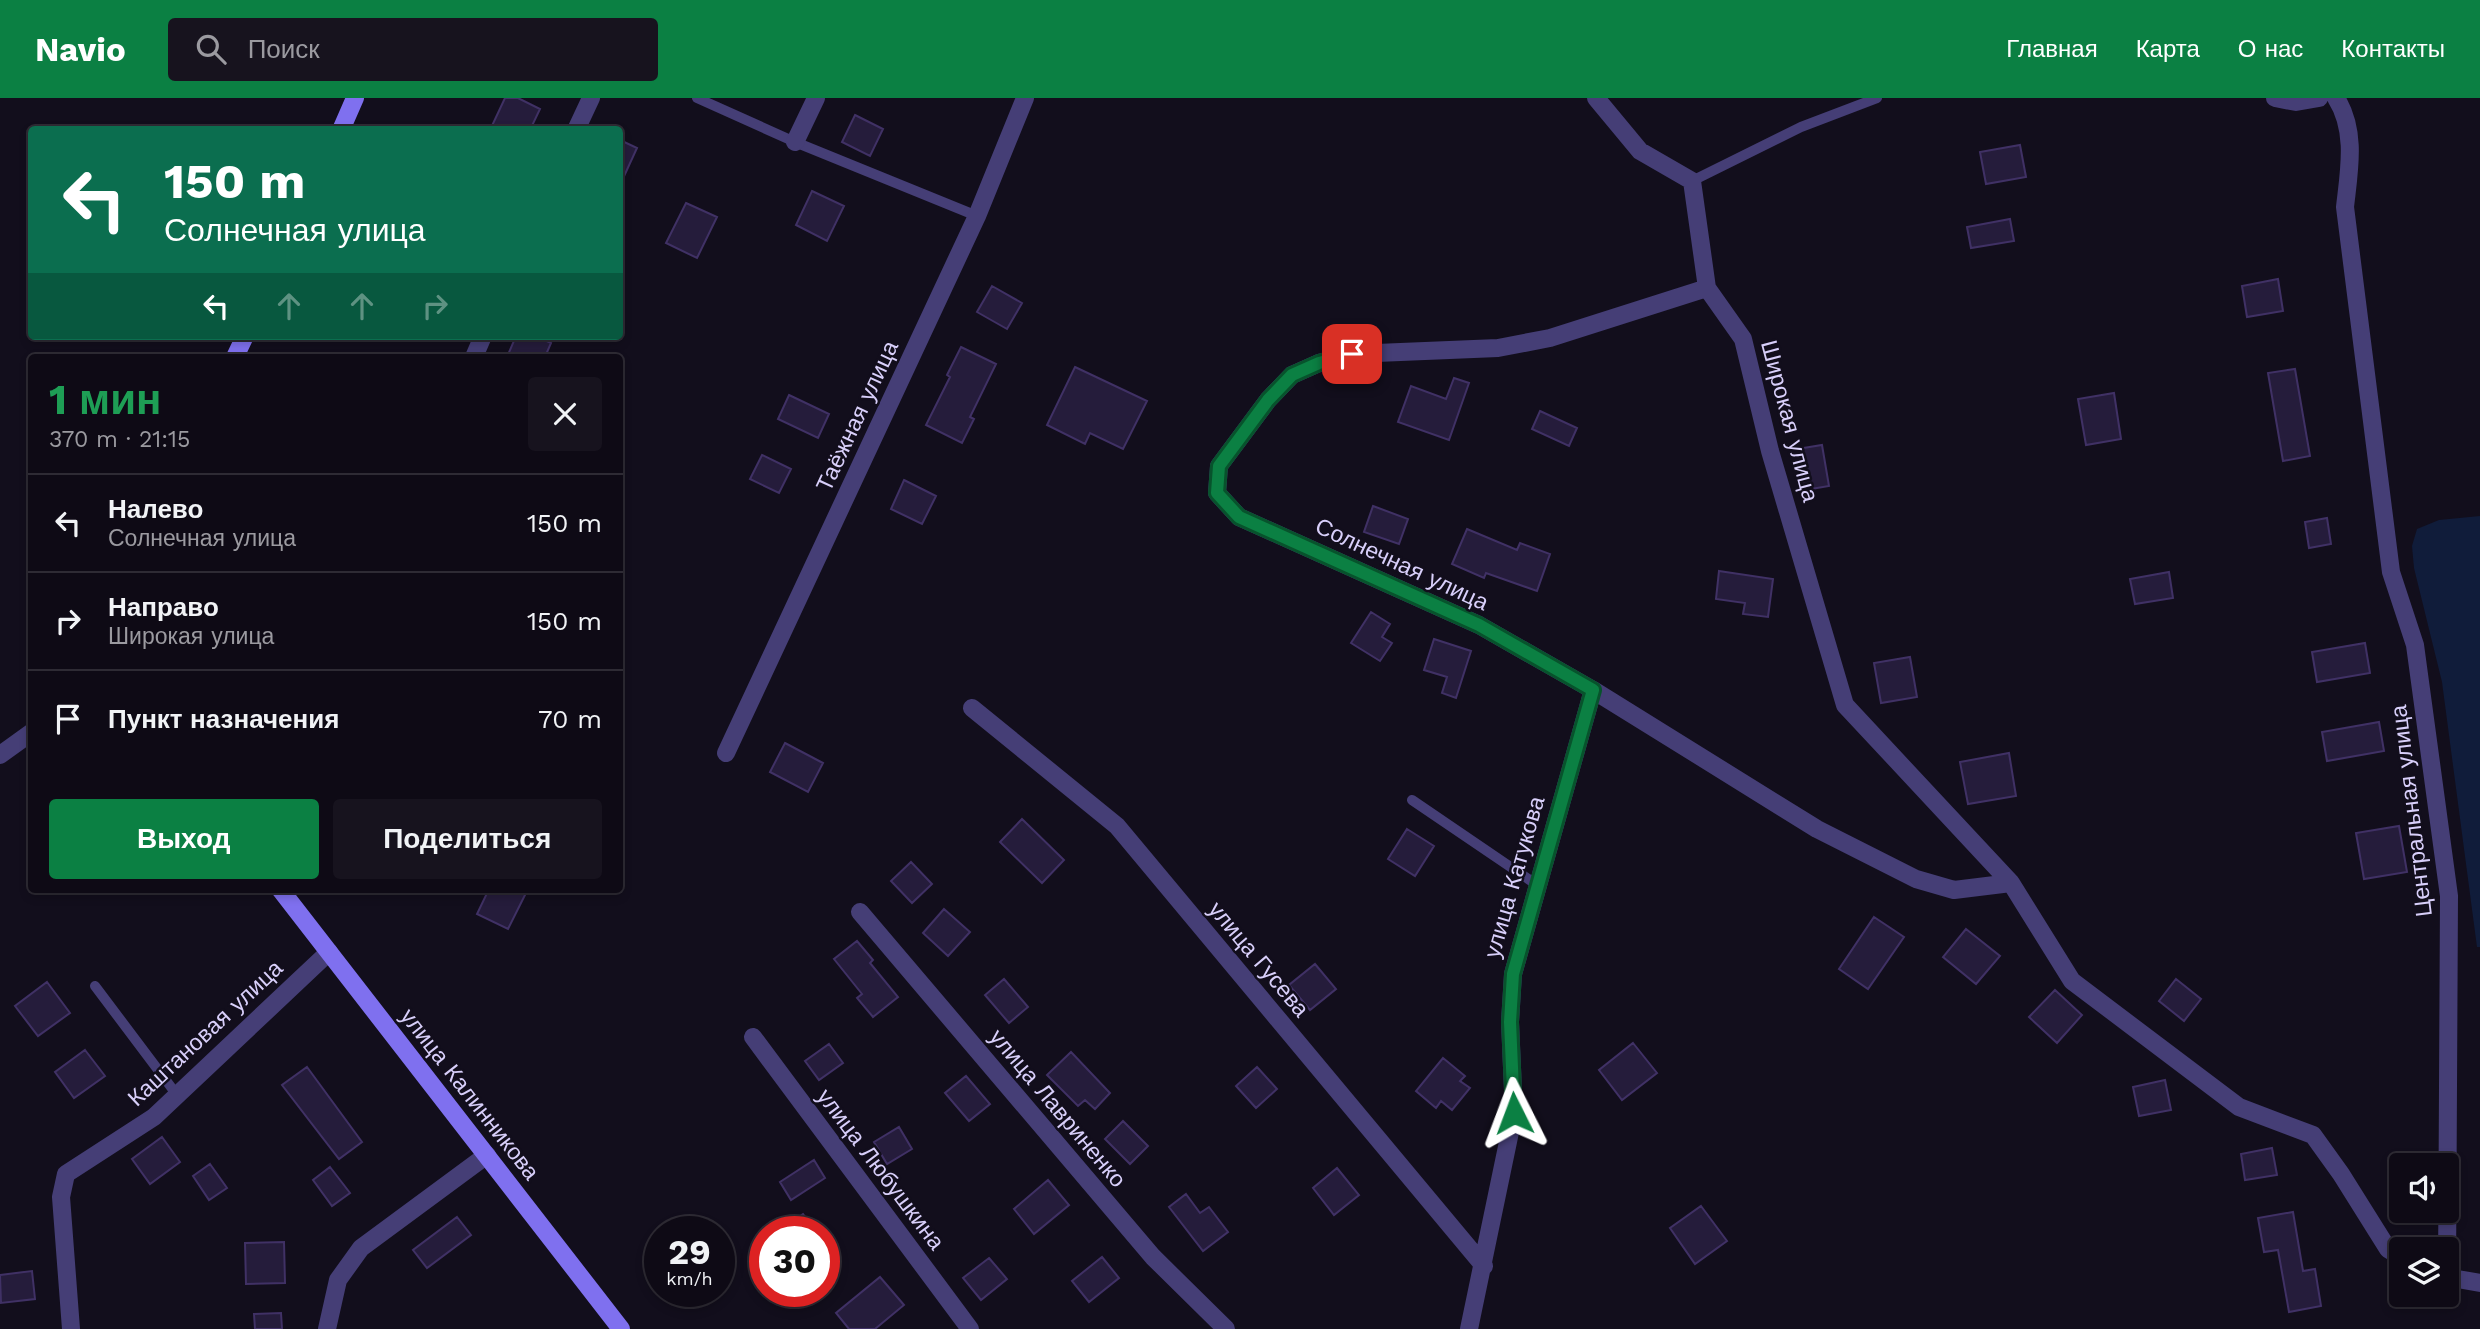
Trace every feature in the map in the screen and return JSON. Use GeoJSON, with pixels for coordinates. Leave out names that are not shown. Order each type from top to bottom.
{"type":"FeatureCollection","features":[{"type":"Feature","properties":{"kind":"main road"},"geometry":{"type":"LineString","coordinates":[[343,126],[355,98]]}},
{"type":"Feature","properties":{"kind":"main road","name":"улица Калинникова"},"geometry":{"type":"LineString","coordinates":[[283,893],[621,1329]]}},
{"type":"Feature","properties":{"kind":"street"},"geometry":{"type":"LineString","coordinates":[[578,126],[591,98]]}},
{"type":"Feature","properties":{"kind":"street"},"geometry":{"type":"LineString","coordinates":[[795,142],[816,98]]}},
{"type":"Feature","properties":{"kind":"street","name":"Таёжная улица"},"geometry":{"type":"LineString","coordinates":[[726,753],[978,216],[1026,98]]}},
{"type":"Feature","properties":{"kind":"street"},"geometry":{"type":"LineString","coordinates":[[1596,98],[1640,151],[1692,181],[1707,288]]}},
{"type":"Feature","properties":{"kind":"street"},"geometry":{"type":"LineString","coordinates":[[2274,98],[2296,102],[2319,98]]}},
{"type":"Feature","properties":{"kind":"street","name":"Центральная улица"},"geometry":{"type":"LineString","coordinates":[[2336,98],[2345,112],[2351,152],[2344,207],[2390,572],[2415,645],[2449,896],[2447,1237]]}},
{"type":"Feature","properties":{"kind":"street","name":"Солнечная улица"},"geometry":{"type":"LineString","coordinates":[[1707,288],[1550,338],[1498,348],[1352,354],[1319,363],[1292,375],[1268,400],[1219,466],[1217,493],[1239,517],[1479,625],[1593,690],[1817,829],[1916,879],[1954,890],[2011,883]]}},
{"type":"Feature","properties":{"kind":"street","name":"Широкая улица"},"geometry":{"type":"LineString","coordinates":[[1707,288],[1743,339],[1770,451],[1845,705],[2011,883],[2073,981],[2239,1107],[2313,1135],[2389,1250]]}},
{"type":"Feature","properties":{"kind":"street","name":"улица Катукова"},"geometry":{"type":"LineString","coordinates":[[1469,1329],[1514,1113],[1510,1022],[1513,974],[1593,690]]}},
{"type":"Feature","properties":{"kind":"street","name":"улица Гусева"},"geometry":{"type":"LineString","coordinates":[[972,708],[1117,826],[1484,1266]]}},
{"type":"Feature","properties":{"kind":"street"},"geometry":{"type":"LineString","coordinates":[[0,755],[28,735]]}},
{"type":"Feature","properties":{"kind":"street","name":"улица Лавриненко"},"geometry":{"type":"LineString","coordinates":[[860,912],[1153,1257],[1226,1329]]}},
{"type":"Feature","properties":{"kind":"street","name":"Каштановая улица"},"geometry":{"type":"LineString","coordinates":[[71,1329],[61,1197],[66,1174],[154,1117],[328,952]]}},
{"type":"Feature","properties":{"kind":"street","name":"улица Любушкина"},"geometry":{"type":"LineString","coordinates":[[753,1037],[970,1329]]}},
{"type":"Feature","properties":{"kind":"street"},"geometry":{"type":"LineString","coordinates":[[327,1329],[338,1280],[361,1248],[487,1155]]}},
{"type":"Feature","properties":{"kind":"street"},"geometry":{"type":"LineString","coordinates":[[2459,1279],[2480,1283]]}},
{"type":"Feature","properties":{"kind":"lane"},"geometry":{"type":"LineString","coordinates":[[697,98],[795,142],[978,216]]}},
{"type":"Feature","properties":{"kind":"lane"},"geometry":{"type":"LineString","coordinates":[[1692,181],[1801,127],[1877,98]]}},
{"type":"Feature","properties":{"kind":"lane"},"geometry":{"type":"LineString","coordinates":[[1412,800],[1537,885]]}},
{"type":"Feature","properties":{"kind":"lane"},"geometry":{"type":"LineString","coordinates":[[95,986],[177,1095]]}},
{"type":"Feature","properties":{"kind":"water"},"geometry":{"type":"Polygon","coordinates":[[[2480,516],[2480,947],[2477,947],[2442,682],[2414,568],[2412,546],[2417,529],[2439,520],[2480,516]]]}},
{"type":"Feature","properties":{"kind":"building"},"geometry":{"type":"Polygon","coordinates":[[[505,98],[518,98],[540,109],[532,126],[492,126],[505,98]]]}},
{"type":"Feature","properties":{"kind":"building"},"geometry":{"type":"Polygon","coordinates":[[[855,115],[883,129],[870,156],[842,142],[855,115]]]}},
{"type":"Feature","properties":{"kind":"building"},"geometry":{"type":"Polygon","coordinates":[[[623,141],[637,148],[623,178],[623,141]]]}},
{"type":"Feature","properties":{"kind":"building"},"geometry":{"type":"Polygon","coordinates":[[[2020,145],[2026,177],[1986,184],[1980,152],[2020,145]]]}},
{"type":"Feature","properties":{"kind":"building"},"geometry":{"type":"Polygon","coordinates":[[[812,191],[844,206],[827,241],[796,225],[812,191]]]}},
{"type":"Feature","properties":{"kind":"building"},"geometry":{"type":"Polygon","coordinates":[[[686,203],[717,217],[697,258],[666,243],[686,203]]]}},
{"type":"Feature","properties":{"kind":"building"},"geometry":{"type":"Polygon","coordinates":[[[2010,219],[2014,241],[1971,248],[1967,227],[2010,219]]]}},
{"type":"Feature","properties":{"kind":"building"},"geometry":{"type":"Polygon","coordinates":[[[2278,279],[2283,311],[2247,317],[2242,286],[2278,279]]]}},
{"type":"Feature","properties":{"kind":"building"},"geometry":{"type":"Polygon","coordinates":[[[992,286],[1022,303],[1007,329],[977,312],[992,286]]]}},
{"type":"Feature","properties":{"kind":"building"},"geometry":{"type":"Polygon","coordinates":[[[514,340],[545,340],[551,343],[546,354],[508,354],[514,340]]]}},
{"type":"Feature","properties":{"kind":"building"},"geometry":{"type":"Polygon","coordinates":[[[961,347],[996,364],[970,417],[974,419],[962,443],[926,425],[950,377],[947,375],[961,347]]]}},
{"type":"Feature","properties":{"kind":"building"},"geometry":{"type":"Polygon","coordinates":[[[1075,367],[1147,401],[1123,449],[1090,433],[1085,444],[1047,425],[1075,367]]]}},
{"type":"Feature","properties":{"kind":"building"},"geometry":{"type":"Polygon","coordinates":[[[2295,369],[2310,456],[2283,461],[2268,373],[2295,369]]]}},
{"type":"Feature","properties":{"kind":"building"},"geometry":{"type":"Polygon","coordinates":[[[1454,378],[1469,383],[1449,440],[1398,422],[1411,386],[1446,399],[1454,378]]]}},
{"type":"Feature","properties":{"kind":"building"},"geometry":{"type":"Polygon","coordinates":[[[2114,393],[2121,439],[2086,445],[2078,399],[2114,393]]]}},
{"type":"Feature","properties":{"kind":"building"},"geometry":{"type":"Polygon","coordinates":[[[789,395],[829,414],[818,438],[778,419],[789,395]]]}},
{"type":"Feature","properties":{"kind":"building"},"geometry":{"type":"Polygon","coordinates":[[[1540,411],[1577,428],[1569,446],[1532,429],[1540,411]]]}},
{"type":"Feature","properties":{"kind":"building"},"geometry":{"type":"Polygon","coordinates":[[[1822,445],[1829,486],[1805,490],[1797,449],[1822,445]]]}},
{"type":"Feature","properties":{"kind":"building"},"geometry":{"type":"Polygon","coordinates":[[[762,455],[791,469],[779,493],[750,479],[762,455]]]}},
{"type":"Feature","properties":{"kind":"building"},"geometry":{"type":"Polygon","coordinates":[[[904,480],[936,496],[922,524],[891,509],[904,480]]]}},
{"type":"Feature","properties":{"kind":"building"},"geometry":{"type":"Polygon","coordinates":[[[1373,506],[1408,519],[1399,544],[1364,532],[1373,506]]]}},
{"type":"Feature","properties":{"kind":"building"},"geometry":{"type":"Polygon","coordinates":[[[2327,518],[2331,544],[2309,548],[2305,522],[2327,518]]]}},
{"type":"Feature","properties":{"kind":"building"},"geometry":{"type":"Polygon","coordinates":[[[1467,529],[1517,550],[1520,543],[1550,554],[1537,591],[1486,573],[1484,578],[1452,564],[1467,529]]]}},
{"type":"Feature","properties":{"kind":"building"},"geometry":{"type":"Polygon","coordinates":[[[1719,571],[1773,579],[1768,617],[1743,614],[1745,603],[1716,599],[1719,571]]]}},
{"type":"Feature","properties":{"kind":"building"},"geometry":{"type":"Polygon","coordinates":[[[2169,572],[2173,598],[2135,604],[2130,579],[2169,572]]]}},
{"type":"Feature","properties":{"kind":"building"},"geometry":{"type":"Polygon","coordinates":[[[1371,612],[1390,624],[1382,637],[1392,643],[1380,661],[1351,643],[1371,612]]]}},
{"type":"Feature","properties":{"kind":"building"},"geometry":{"type":"Polygon","coordinates":[[[1434,639],[1471,651],[1456,698],[1442,693],[1447,677],[1424,670],[1434,639]]]}},
{"type":"Feature","properties":{"kind":"building"},"geometry":{"type":"Polygon","coordinates":[[[2365,643],[2370,673],[2317,682],[2312,652],[2365,643]]]}},
{"type":"Feature","properties":{"kind":"building"},"geometry":{"type":"Polygon","coordinates":[[[1910,657],[1917,697],[1881,703],[1874,663],[1910,657]]]}},
{"type":"Feature","properties":{"kind":"building"},"geometry":{"type":"Polygon","coordinates":[[[2379,722],[2384,751],[2327,761],[2322,732],[2379,722]]]}},
{"type":"Feature","properties":{"kind":"building"},"geometry":{"type":"Polygon","coordinates":[[[785,743],[823,763],[808,792],[770,772],[785,743]]]}},
{"type":"Feature","properties":{"kind":"building"},"geometry":{"type":"Polygon","coordinates":[[[2009,753],[2016,796],[1968,804],[1960,762],[2009,753]]]}},
{"type":"Feature","properties":{"kind":"building"},"geometry":{"type":"Polygon","coordinates":[[[1022,819],[1064,860],[1042,883],[1000,842],[1022,819]]]}},
{"type":"Feature","properties":{"kind":"building"},"geometry":{"type":"Polygon","coordinates":[[[2399,826],[2407,872],[2364,879],[2356,833],[2399,826]]]}},
{"type":"Feature","properties":{"kind":"building"},"geometry":{"type":"Polygon","coordinates":[[[1407,829],[1434,846],[1415,876],[1388,859],[1407,829]]]}},
{"type":"Feature","properties":{"kind":"building"},"geometry":{"type":"Polygon","coordinates":[[[911,862],[932,884],[912,903],[891,881],[911,862]]]}},
{"type":"Feature","properties":{"kind":"building"},"geometry":{"type":"Polygon","coordinates":[[[487,893],[526,893],[508,929],[477,914],[487,893]]]}},
{"type":"Feature","properties":{"kind":"building"},"geometry":{"type":"Polygon","coordinates":[[[944,909],[970,932],[948,956],[923,933],[944,909]]]}},
{"type":"Feature","properties":{"kind":"building"},"geometry":{"type":"Polygon","coordinates":[[[1874,917],[1904,937],[1868,989],[1839,969],[1874,917]]]}},
{"type":"Feature","properties":{"kind":"building"},"geometry":{"type":"Polygon","coordinates":[[[1966,929],[2000,956],[1976,984],[1943,957],[1966,929]]]}},
{"type":"Feature","properties":{"kind":"building"},"geometry":{"type":"Polygon","coordinates":[[[857,941],[873,960],[870,963],[898,997],[873,1017],[857,998],[862,994],[834,959],[857,941]]]}},
{"type":"Feature","properties":{"kind":"building"},"geometry":{"type":"Polygon","coordinates":[[[1315,964],[1336,989],[1310,1010],[1289,985],[1315,964]]]}},
{"type":"Feature","properties":{"kind":"building"},"geometry":{"type":"Polygon","coordinates":[[[1004,979],[1028,1007],[1009,1023],[985,995],[1004,979]]]}},
{"type":"Feature","properties":{"kind":"building"},"geometry":{"type":"Polygon","coordinates":[[[2176,979],[2201,999],[2184,1021],[2159,1001],[2176,979]]]}},
{"type":"Feature","properties":{"kind":"building"},"geometry":{"type":"Polygon","coordinates":[[[47,982],[70,1013],[38,1036],[15,1006],[47,982]]]}},
{"type":"Feature","properties":{"kind":"building"},"geometry":{"type":"Polygon","coordinates":[[[2055,990],[2082,1015],[2057,1043],[2029,1017],[2055,990]]]}},
{"type":"Feature","properties":{"kind":"building"},"geometry":{"type":"Polygon","coordinates":[[[1633,1043],[1657,1073],[1622,1100],[1599,1070],[1633,1043]]]}},
{"type":"Feature","properties":{"kind":"building"},"geometry":{"type":"Polygon","coordinates":[[[829,1044],[843,1063],[819,1080],[805,1061],[829,1044]]]}},
{"type":"Feature","properties":{"kind":"building"},"geometry":{"type":"Polygon","coordinates":[[[85,1050],[105,1076],[74,1098],[55,1072],[85,1050]]]}},
{"type":"Feature","properties":{"kind":"building"},"geometry":{"type":"Polygon","coordinates":[[[1071,1052],[1110,1093],[1095,1109],[1085,1100],[1078,1106],[1047,1075],[1071,1052]]]}},
{"type":"Feature","properties":{"kind":"building"},"geometry":{"type":"Polygon","coordinates":[[[1443,1058],[1465,1076],[1460,1081],[1470,1088],[1452,1110],[1441,1101],[1436,1108],[1416,1091],[1443,1058]]]}},
{"type":"Feature","properties":{"kind":"building"},"geometry":{"type":"Polygon","coordinates":[[[307,1067],[362,1142],[339,1159],[282,1085],[307,1067]]]}},
{"type":"Feature","properties":{"kind":"building"},"geometry":{"type":"Polygon","coordinates":[[[1257,1067],[1277,1089],[1256,1108],[1236,1086],[1257,1067]]]}},
{"type":"Feature","properties":{"kind":"building"},"geometry":{"type":"Polygon","coordinates":[[[966,1076],[990,1104],[969,1121],[945,1093],[966,1076]]]}},
{"type":"Feature","properties":{"kind":"building"},"geometry":{"type":"Polygon","coordinates":[[[2165,1080],[2171,1110],[2139,1116],[2133,1087],[2165,1080]]]}},
{"type":"Feature","properties":{"kind":"building"},"geometry":{"type":"Polygon","coordinates":[[[1123,1121],[1148,1146],[1130,1164],[1105,1139],[1123,1121]]]}},
{"type":"Feature","properties":{"kind":"building"},"geometry":{"type":"Polygon","coordinates":[[[899,1127],[912,1149],[887,1164],[874,1142],[899,1127]]]}},
{"type":"Feature","properties":{"kind":"building"},"geometry":{"type":"Polygon","coordinates":[[[162,1137],[180,1162],[150,1184],[132,1159],[162,1137]]]}},
{"type":"Feature","properties":{"kind":"building"},"geometry":{"type":"Polygon","coordinates":[[[2272,1148],[2277,1175],[2245,1180],[2241,1154],[2272,1148]]]}},
{"type":"Feature","properties":{"kind":"building"},"geometry":{"type":"Polygon","coordinates":[[[814,1160],[825,1178],[791,1200],[780,1182],[814,1160]]]}},
{"type":"Feature","properties":{"kind":"building"},"geometry":{"type":"Polygon","coordinates":[[[210,1164],[227,1188],[209,1200],[193,1176],[210,1164]]]}},
{"type":"Feature","properties":{"kind":"building"},"geometry":{"type":"Polygon","coordinates":[[[330,1167],[350,1193],[332,1206],[313,1180],[330,1167]]]}},
{"type":"Feature","properties":{"kind":"building"},"geometry":{"type":"Polygon","coordinates":[[[1337,1168],[1359,1195],[1334,1215],[1313,1188],[1337,1168]]]}},
{"type":"Feature","properties":{"kind":"building"},"geometry":{"type":"Polygon","coordinates":[[[1048,1180],[1069,1205],[1034,1234],[1014,1209],[1048,1180]]]}},
{"type":"Feature","properties":{"kind":"building"},"geometry":{"type":"Polygon","coordinates":[[[1186,1194],[1200,1213],[1209,1207],[1228,1232],[1203,1251],[1169,1207],[1186,1194]]]}},
{"type":"Feature","properties":{"kind":"building"},"geometry":{"type":"Polygon","coordinates":[[[1701,1206],[1727,1241],[1695,1264],[1670,1228],[1701,1206]]]}},
{"type":"Feature","properties":{"kind":"building"},"geometry":{"type":"Polygon","coordinates":[[[2293,1212],[2303,1271],[2315,1269],[2321,1306],[2289,1312],[2278,1250],[2264,1252],[2258,1218],[2293,1212]]]}},
{"type":"Feature","properties":{"kind":"building"},"geometry":{"type":"Polygon","coordinates":[[[457,1217],[471,1235],[427,1268],[413,1250],[457,1217]]]}},
{"type":"Feature","properties":{"kind":"building"},"geometry":{"type":"Polygon","coordinates":[[[284,1242],[285,1283],[246,1284],[245,1243],[284,1242]]]}},
{"type":"Feature","properties":{"kind":"building"},"geometry":{"type":"Polygon","coordinates":[[[1102,1257],[1119,1278],[1089,1302],[1072,1281],[1102,1257]]]}},
{"type":"Feature","properties":{"kind":"building"},"geometry":{"type":"Polygon","coordinates":[[[989,1258],[1007,1279],[981,1300],[963,1278],[989,1258]]]}},
{"type":"Feature","properties":{"kind":"building"},"geometry":{"type":"Polygon","coordinates":[[[32,1271],[35,1299],[1,1303],[0,1275],[32,1271]]]}},
{"type":"Feature","properties":{"kind":"building"},"geometry":{"type":"Polygon","coordinates":[[[880,1277],[904,1305],[875,1329],[849,1329],[836,1313],[880,1277]]]}},
{"type":"Feature","properties":{"kind":"building"},"geometry":{"type":"Polygon","coordinates":[[[281,1313],[282,1329],[255,1329],[254,1314],[281,1313]]]}},
{"type":"Feature","properties":{"kind":"route"},"geometry":{"type":"LineString","coordinates":[[1352,354],[1319,363],[1292,375],[1268,400],[1219,466],[1217,493],[1239,517],[1479,625],[1593,690],[1513,974],[1510,1022],[1514,1113]]}}]}
